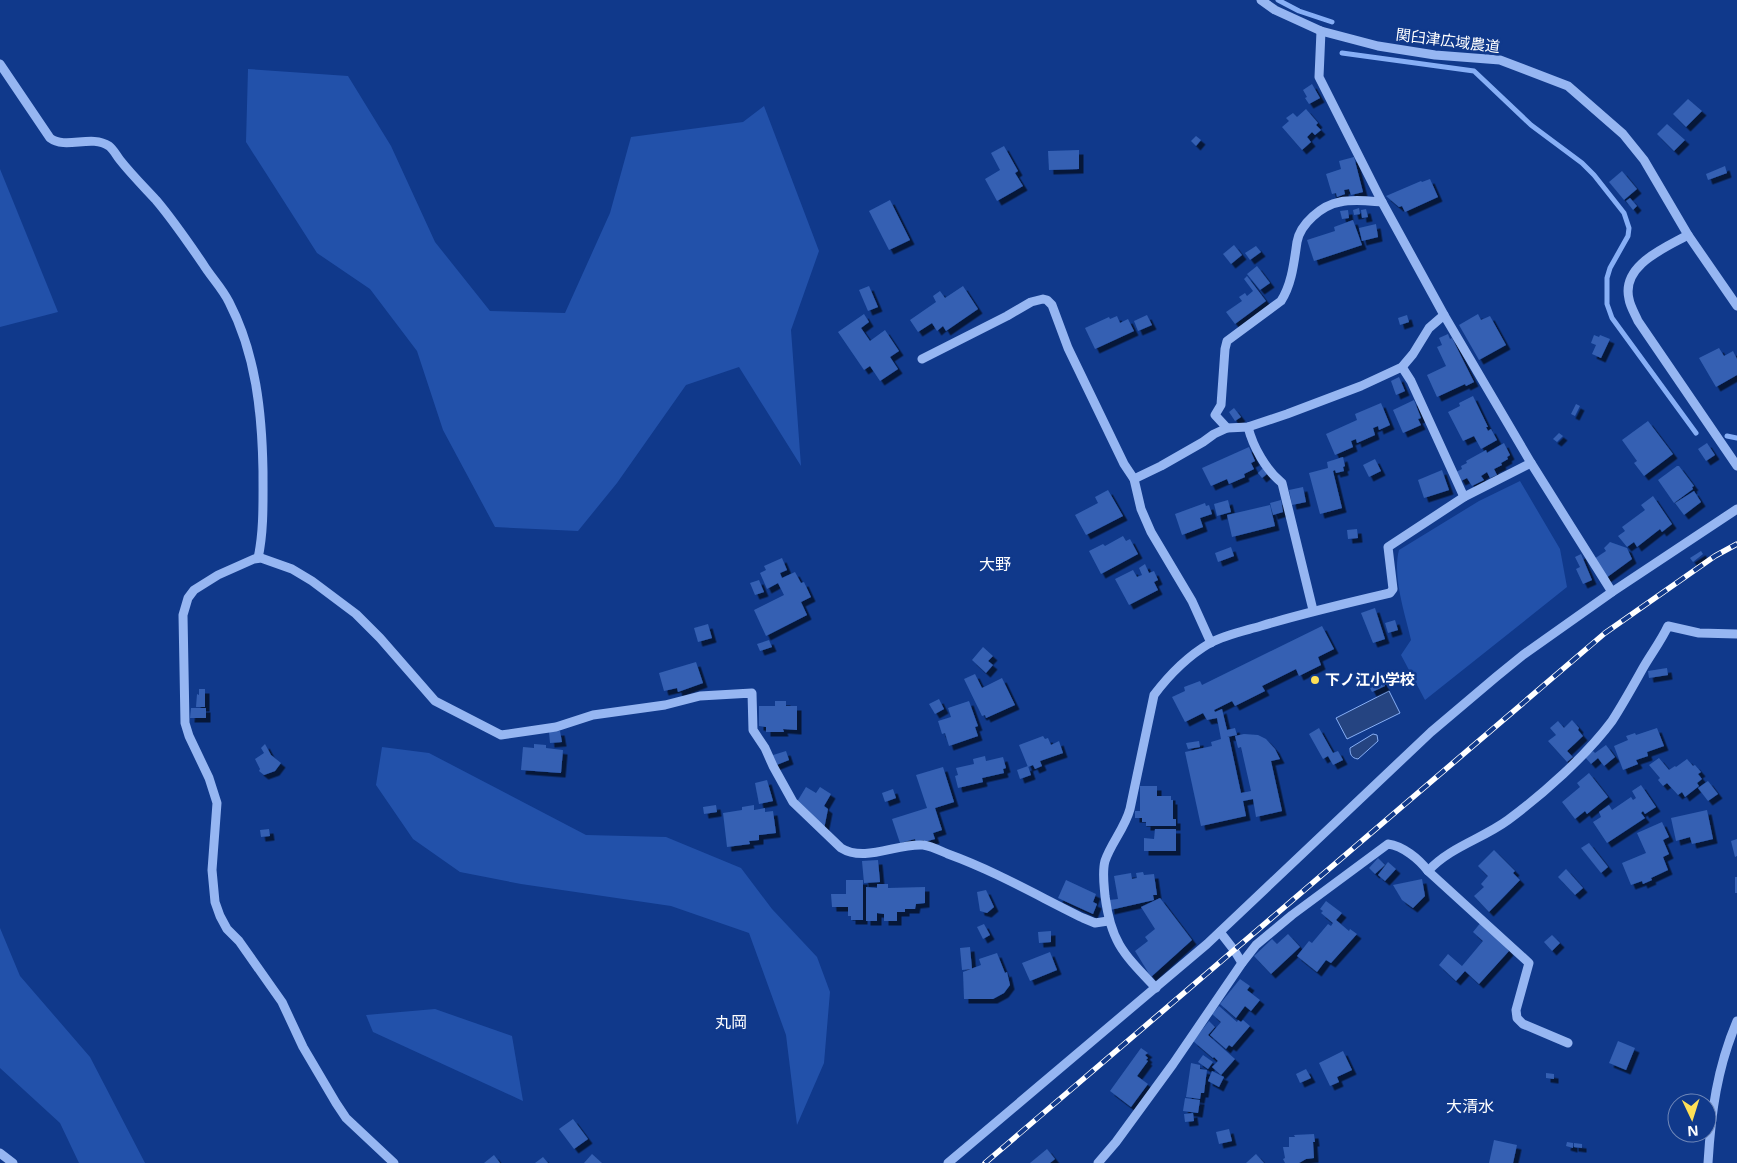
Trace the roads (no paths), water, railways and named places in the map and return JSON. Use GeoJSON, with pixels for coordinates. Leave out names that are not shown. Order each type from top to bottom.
{"type":"FeatureCollection","features":[{"type":"Feature","properties":{"kind":"street","name":"関臼津広域農道"},"geometry":{"type":"LineString","coordinates":[[1261,0],[1275,10],[1321,31],[1378,46],[1435,55],[1500,60],[1568,86],[1623,134],[1644,160],[1688,235],[1737,306]]}},
{"type":"Feature","properties":{"kind":"street"},"geometry":{"type":"LineString","coordinates":[[1321,31],[1319,77],[1382,202],[1444,314],[1531,463],[1612,592]]}},
{"type":"Feature","properties":{"kind":"street"},"geometry":{"type":"LineString","coordinates":[[0,64],[50,138],[56,142],[100,142],[113,149],[120,160],[185,237],[228,300],[246,343],[252,364],[262,423],[262,509],[258,558]]}},
{"type":"Feature","properties":{"kind":"street"},"geometry":{"type":"LineString","coordinates":[[1228,428],[1215,415],[1221,405],[1227,341],[1281,301],[1285,295],[1293,269],[1298,239],[1302,229],[1313,216],[1337,202],[1350,200],[1382,202]]}},
{"type":"Feature","properties":{"kind":"street"},"geometry":{"type":"LineString","coordinates":[[1688,235],[1642,261],[1630,280],[1628,299],[1638,321],[1737,466]]}},
{"type":"Feature","properties":{"kind":"street"},"geometry":{"type":"LineString","coordinates":[[922,359],[1031,302],[1042,299],[1047,300],[1052,305],[1068,348],[1124,464],[1134,479],[1141,509],[1151,532],[1192,600],[1211,643]]}},
{"type":"Feature","properties":{"kind":"street"},"geometry":{"type":"LineString","coordinates":[[1134,479],[1228,428],[1248,427],[1287,414],[1361,386],[1402,367],[1413,354],[1429,328],[1444,314]]}},
{"type":"Feature","properties":{"kind":"street"},"geometry":{"type":"LineString","coordinates":[[1402,367],[1411,381],[1464,497]]}},
{"type":"Feature","properties":{"kind":"street"},"geometry":{"type":"LineString","coordinates":[[1248,427],[1251,440],[1274,477],[1282,483],[1312,610]]}},
{"type":"Feature","properties":{"kind":"street"},"geometry":{"type":"LineString","coordinates":[[1156,988],[1119,946],[1108,921],[1104,890],[1104,866],[1124,826],[1130,809],[1154,695],[1164,680],[1188,659],[1211,643],[1228,636],[1312,610],[1390,593],[1393,589],[1388,547],[1464,497],[1531,463]]}},
{"type":"Feature","properties":{"kind":"street"},"geometry":{"type":"LineString","coordinates":[[948,1163],[1220,932],[1453,713],[1523,655],[1612,592],[1737,509]]}},
{"type":"Feature","properties":{"kind":"street"},"geometry":{"type":"LineString","coordinates":[[394,1163],[346,1118],[302,1047],[282,1002],[239,941],[227,929],[220,916],[216,902],[212,855],[217,803],[209,778],[189,736],[186,723],[183,615],[188,598],[194,590],[218,575],[254,559],[262,558],[292,569],[320,587],[356,614],[380,638],[435,701],[501,735],[556,727],[593,715],[665,705],[700,696],[752,693],[752,730],[765,748],[788,794],[793,802],[841,848],[861,854],[898,847],[924,845],[972,862],[1082,918],[1095,923],[1108,921]]}},
{"type":"Feature","properties":{"kind":"street"},"geometry":{"type":"LineString","coordinates":[[1428,870],[1435,863],[1507,821],[1544,791],[1574,762],[1610,722],[1668,626],[1699,633],[1737,634]]}},
{"type":"Feature","properties":{"kind":"street"},"geometry":{"type":"LineString","coordinates":[[1098,1163],[1116,1142],[1173,1064],[1256,945],[1269,933],[1388,844],[1397,847],[1422,863],[1529,963],[1516,1010],[1517,1018],[1523,1024],[1568,1042]]}},
{"type":"Feature","properties":{"kind":"street"},"geometry":{"type":"LineString","coordinates":[[1220,932],[1242,963]]}},
{"type":"Feature","properties":{"kind":"street"},"geometry":{"type":"LineString","coordinates":[[1708,1163],[1711,1118],[1718,1079],[1737,1021]]}},
{"type":"Feature","properties":{"kind":"street"},"geometry":{"type":"LineString","coordinates":[[0,1153],[13,1163]]}},
{"type":"Feature","properties":{"kind":"waterway"},"geometry":{"type":"LineString","coordinates":[[1278,0],[1299,11],[1332,22]]}},
{"type":"Feature","properties":{"kind":"waterway"},"geometry":{"type":"LineString","coordinates":[[1342,53],[1474,71],[1531,125],[1582,163],[1594,175],[1624,213],[1629,228],[1628,236],[1610,268],[1607,278],[1607,304],[1612,318],[1696,433]]}},
{"type":"Feature","properties":{"kind":"waterway"},"geometry":{"type":"LineString","coordinates":[[1727,436],[1737,438]]}},
{"type":"Feature","properties":{"kind":"railway"},"geometry":{"type":"LineString","coordinates":[[985,1163],[1605,633],[1715,556],[1737,544]]}},
{"type":"Feature","properties":{"kind":"place","name":"下ノ江小学校"},"geometry":{"type":"Point","coordinates":[1315,680]}},
{"type":"Feature","properties":{"kind":"district","name":"大野"},"geometry":{"type":"Point","coordinates":[995,564]}},
{"type":"Feature","properties":{"kind":"district","name":"丸岡"},"geometry":{"type":"Point","coordinates":[731,1022]}},
{"type":"Feature","properties":{"kind":"district","name":"大清水"},"geometry":{"type":"Point","coordinates":[1470,1106]}}]}
